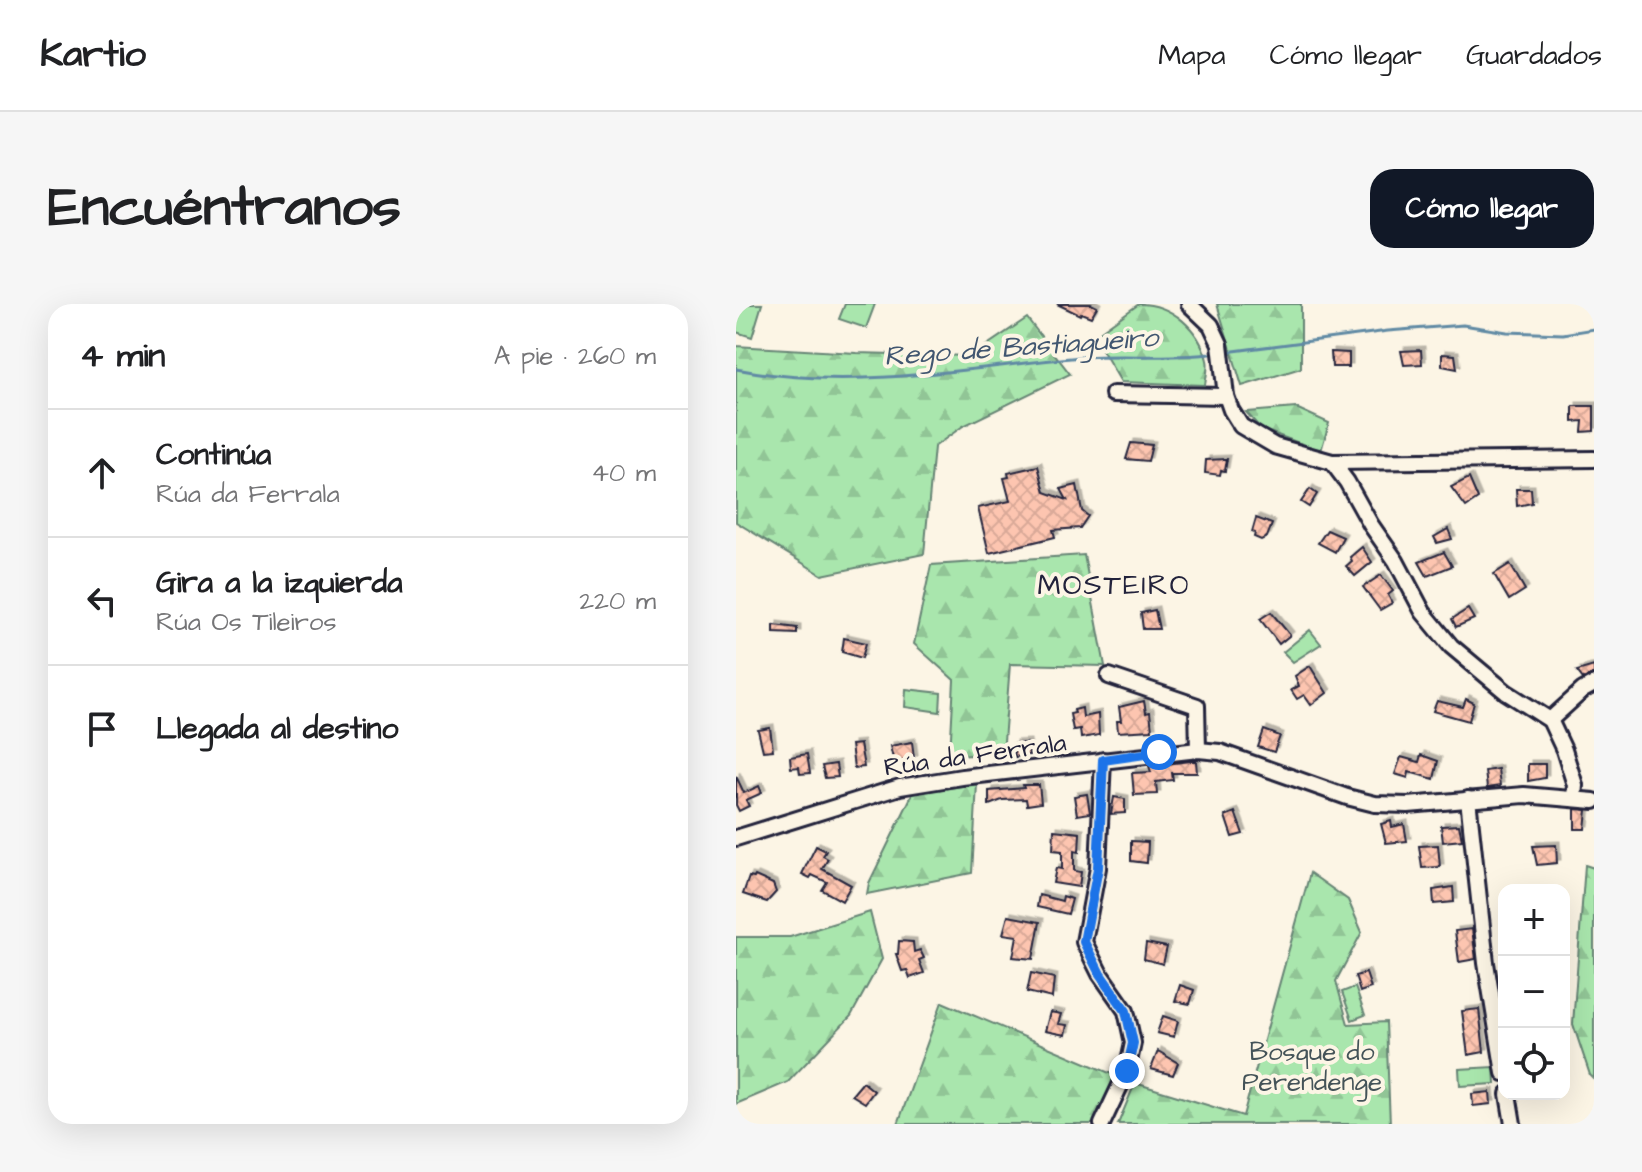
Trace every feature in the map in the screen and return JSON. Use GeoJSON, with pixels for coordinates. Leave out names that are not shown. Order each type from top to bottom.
{"type":"FeatureCollection","features":[{"type":"Feature","properties":{"kind":"street"},"geometry":{"type":"LineString","coordinates":[[1189,304],[1211,325],[1220,344],[1226,396],[1241,426],[1275,446],[1332,462],[1594,459]]}},
{"type":"Feature","properties":{"kind":"street"},"geometry":{"type":"LineString","coordinates":[[1113,394],[1226,396]]}},
{"type":"Feature","properties":{"kind":"street"},"geometry":{"type":"LineString","coordinates":[[1332,462],[1396,561],[1423,612],[1442,635],[1506,692],[1550,720],[1575,785],[1574,798]]}},
{"type":"Feature","properties":{"kind":"street"},"geometry":{"type":"LineString","coordinates":[[1109,676],[1197,706],[1198,750]]}},
{"type":"Feature","properties":{"kind":"street"},"geometry":{"type":"LineString","coordinates":[[1550,720],[1594,684]]}},
{"type":"Feature","properties":{"kind":"street","name":"Rúa da Ferrala"},"geometry":{"type":"LineString","coordinates":[[736,838],[900,787],[1198,750],[1220,752],[1375,804],[1408,805],[1524,795],[1594,801]]}},
{"type":"Feature","properties":{"kind":"street"},"geometry":{"type":"LineString","coordinates":[[1102,1124],[1127,1071],[1133,1043],[1126,1011],[1100,974],[1084,942],[1098,868],[1103,760]]}},
{"type":"Feature","properties":{"kind":"street"},"geometry":{"type":"LineString","coordinates":[[1468,799],[1486,963],[1498,1036]]}},
{"type":"Feature","properties":{"kind":"street"},"geometry":{"type":"LineString","coordinates":[[1509,1100],[1513,1124]]}},
{"type":"Feature","properties":{"kind":"green space"},"geometry":{"type":"Polygon","coordinates":[[[736,304],[762,304],[752,337],[736,332],[736,304]]]}},
{"type":"Feature","properties":{"kind":"green space"},"geometry":{"type":"Polygon","coordinates":[[[845,304],[875,304],[866,328],[839,319],[845,304]]]}},
{"type":"Feature","properties":{"kind":"green space"},"geometry":{"type":"Polygon","coordinates":[[[1139,304],[1162,308],[1191,329],[1207,360],[1205,385],[1121,382],[1094,336],[1139,304]]]}},
{"type":"Feature","properties":{"kind":"green space"},"geometry":{"type":"Polygon","coordinates":[[[1217,304],[1301,304],[1301,368],[1242,386],[1217,304]]]}},
{"type":"Feature","properties":{"kind":"green space"},"geometry":{"type":"Polygon","coordinates":[[[1027,318],[1070,374],[963,426],[934,447],[924,554],[822,575],[736,522],[736,346],[971,356],[1027,318]]]}},
{"type":"Feature","properties":{"kind":"green space"},"geometry":{"type":"Polygon","coordinates":[[[1296,408],[1329,423],[1321,451],[1261,429],[1246,412],[1296,408]]]}},
{"type":"Feature","properties":{"kind":"green space"},"geometry":{"type":"Polygon","coordinates":[[[1084,555],[1105,666],[1010,664],[1003,754],[950,756],[954,680],[914,644],[931,565],[1084,555]]]}},
{"type":"Feature","properties":{"kind":"green space"},"geometry":{"type":"Polygon","coordinates":[[[1310,630],[1321,644],[1293,662],[1283,652],[1310,630]]]}},
{"type":"Feature","properties":{"kind":"green space"},"geometry":{"type":"Polygon","coordinates":[[[906,689],[941,693],[940,712],[905,707],[906,689]]]}},
{"type":"Feature","properties":{"kind":"green space"},"geometry":{"type":"Polygon","coordinates":[[[977,784],[972,873],[867,894],[869,883],[913,793],[977,784]]]}},
{"type":"Feature","properties":{"kind":"green space"},"geometry":{"type":"Polygon","coordinates":[[[1585,865],[1594,868],[1594,1079],[1573,1024],[1585,865]]]}},
{"type":"Feature","properties":{"kind":"green space","name":"Bosque do Perendenge"},"geometry":{"type":"Polygon","coordinates":[[[1310,873],[1348,900],[1362,932],[1336,981],[1348,1024],[1386,1022],[1390,1124],[1118,1124],[1135,1083],[1243,1116],[1310,873]]]}},
{"type":"Feature","properties":{"kind":"green space"},"geometry":{"type":"Polygon","coordinates":[[[870,912],[882,959],[851,1016],[788,1082],[736,1104],[736,937],[790,937],[870,912]]]}},
{"type":"Feature","properties":{"kind":"green space"},"geometry":{"type":"Polygon","coordinates":[[[1355,987],[1365,1015],[1352,1020],[1342,992],[1355,987]]]}},
{"type":"Feature","properties":{"kind":"green space"},"geometry":{"type":"Polygon","coordinates":[[[942,1002],[1119,1077],[1095,1124],[898,1124],[942,1002]]]}},
{"type":"Feature","properties":{"kind":"green space"},"geometry":{"type":"Polygon","coordinates":[[[1494,1067],[1495,1084],[1460,1086],[1459,1069],[1494,1067]]]}},
{"type":"Feature","properties":{"kind":"building"},"geometry":{"type":"Polygon","coordinates":[[[1057,304],[1091,304],[1097,307],[1091,317],[1057,304]]]}},
{"type":"Feature","properties":{"kind":"building"},"geometry":{"type":"Polygon","coordinates":[[[1421,350],[1422,364],[1404,365],[1401,351],[1421,350]]]}},
{"type":"Feature","properties":{"kind":"building"},"geometry":{"type":"Polygon","coordinates":[[[1331,352],[1349,353],[1349,367],[1332,367],[1331,352]]]}},
{"type":"Feature","properties":{"kind":"building"},"geometry":{"type":"Polygon","coordinates":[[[1442,354],[1455,355],[1457,369],[1442,366],[1442,354]]]}},
{"type":"Feature","properties":{"kind":"building"},"geometry":{"type":"Polygon","coordinates":[[[1573,406],[1594,406],[1594,431],[1582,432],[1583,421],[1573,422],[1573,406]]]}},
{"type":"Feature","properties":{"kind":"building"},"geometry":{"type":"Polygon","coordinates":[[[1131,443],[1152,445],[1148,461],[1126,459],[1131,443]]]}},
{"type":"Feature","properties":{"kind":"building"},"geometry":{"type":"Polygon","coordinates":[[[1227,459],[1225,471],[1221,470],[1220,475],[1205,473],[1206,460],[1227,459]]]}},
{"type":"Feature","properties":{"kind":"building"},"geometry":{"type":"Polygon","coordinates":[[[1038,466],[1045,492],[1067,500],[1061,489],[1077,485],[1082,511],[1088,516],[1080,528],[1053,530],[1055,537],[989,553],[978,508],[1010,501],[1004,478],[1009,477],[1008,473],[1038,466]]]}},
{"type":"Feature","properties":{"kind":"building"},"geometry":{"type":"Polygon","coordinates":[[[1469,478],[1478,499],[1466,507],[1451,487],[1469,478]]]}},
{"type":"Feature","properties":{"kind":"building"},"geometry":{"type":"Polygon","coordinates":[[[1310,489],[1317,494],[1309,507],[1301,502],[1310,489]]]}},
{"type":"Feature","properties":{"kind":"building"},"geometry":{"type":"Polygon","coordinates":[[[1516,489],[1531,489],[1532,503],[1517,506],[1516,489]]]}},
{"type":"Feature","properties":{"kind":"building"},"geometry":{"type":"Polygon","coordinates":[[[1256,518],[1272,524],[1267,537],[1261,540],[1254,537],[1255,533],[1252,532],[1256,518]]]}},
{"type":"Feature","properties":{"kind":"building"},"geometry":{"type":"Polygon","coordinates":[[[1448,529],[1452,539],[1437,543],[1434,537],[1448,529]]]}},
{"type":"Feature","properties":{"kind":"building"},"geometry":{"type":"Polygon","coordinates":[[[1327,530],[1343,537],[1335,552],[1318,543],[1327,530]]]}},
{"type":"Feature","properties":{"kind":"building"},"geometry":{"type":"Polygon","coordinates":[[[1362,547],[1372,562],[1355,576],[1346,566],[1352,561],[1350,557],[1362,547]]]}},
{"type":"Feature","properties":{"kind":"building"},"geometry":{"type":"Polygon","coordinates":[[[1444,552],[1452,566],[1427,576],[1419,562],[1444,552]]]}},
{"type":"Feature","properties":{"kind":"building"},"geometry":{"type":"Polygon","coordinates":[[[1510,564],[1525,590],[1509,600],[1494,574],[1510,564]]]}},
{"type":"Feature","properties":{"kind":"building"},"geometry":{"type":"Polygon","coordinates":[[[1381,575],[1393,591],[1388,595],[1392,603],[1380,610],[1363,587],[1381,575]]]}},
{"type":"Feature","properties":{"kind":"building"},"geometry":{"type":"Polygon","coordinates":[[[1468,609],[1474,619],[1456,627],[1452,619],[1468,609]]]}},
{"type":"Feature","properties":{"kind":"building"},"geometry":{"type":"Polygon","coordinates":[[[1155,610],[1159,629],[1143,629],[1141,613],[1155,610]]]}},
{"type":"Feature","properties":{"kind":"building"},"geometry":{"type":"Polygon","coordinates":[[[1271,612],[1290,635],[1279,644],[1260,619],[1271,612]]]}},
{"type":"Feature","properties":{"kind":"building"},"geometry":{"type":"Polygon","coordinates":[[[774,625],[797,628],[797,634],[774,633],[774,625]]]}},
{"type":"Feature","properties":{"kind":"building"},"geometry":{"type":"Polygon","coordinates":[[[844,638],[866,643],[862,658],[842,652],[844,638]]]}},
{"type":"Feature","properties":{"kind":"building"},"geometry":{"type":"Polygon","coordinates":[[[1310,666],[1327,693],[1311,705],[1304,695],[1297,699],[1291,690],[1299,686],[1295,676],[1310,666]]]}},
{"type":"Feature","properties":{"kind":"building"},"geometry":{"type":"Polygon","coordinates":[[[1594,666],[1594,674],[1583,679],[1577,671],[1594,666]]]}},
{"type":"Feature","properties":{"kind":"building"},"geometry":{"type":"Polygon","coordinates":[[[1466,699],[1474,703],[1469,721],[1433,711],[1437,701],[1463,707],[1466,699]]]}},
{"type":"Feature","properties":{"kind":"building"},"geometry":{"type":"Polygon","coordinates":[[[1144,701],[1146,713],[1150,712],[1152,730],[1118,732],[1117,721],[1121,721],[1119,707],[1144,701]]]}},
{"type":"Feature","properties":{"kind":"building"},"geometry":{"type":"Polygon","coordinates":[[[1082,708],[1083,717],[1098,714],[1099,735],[1081,738],[1080,729],[1073,730],[1070,714],[1082,708]]]}},
{"type":"Feature","properties":{"kind":"building"},"geometry":{"type":"Polygon","coordinates":[[[770,728],[773,750],[763,751],[758,730],[770,728]]]}},
{"type":"Feature","properties":{"kind":"building"},"geometry":{"type":"Polygon","coordinates":[[[1264,730],[1280,736],[1274,752],[1258,747],[1264,730]]]}},
{"type":"Feature","properties":{"kind":"building"},"geometry":{"type":"Polygon","coordinates":[[[912,742],[914,758],[894,763],[890,746],[912,742]]]}},
{"type":"Feature","properties":{"kind":"building"},"geometry":{"type":"Polygon","coordinates":[[[1027,743],[1029,755],[1015,757],[1013,744],[1027,743]]]}},
{"type":"Feature","properties":{"kind":"building"},"geometry":{"type":"Polygon","coordinates":[[[860,744],[864,767],[854,768],[851,745],[860,744]]]}},
{"type":"Feature","properties":{"kind":"building"},"geometry":{"type":"Polygon","coordinates":[[[807,754],[810,773],[800,774],[799,767],[791,768],[790,757],[807,754]]]}},
{"type":"Feature","properties":{"kind":"building"},"geometry":{"type":"Polygon","coordinates":[[[1421,755],[1438,761],[1434,779],[1409,772],[1408,778],[1395,774],[1401,757],[1419,762],[1421,755]]]}},
{"type":"Feature","properties":{"kind":"building"},"geometry":{"type":"Polygon","coordinates":[[[1196,761],[1197,773],[1172,773],[1173,780],[1156,782],[1157,794],[1134,795],[1132,773],[1151,772],[1149,766],[1196,761]]]}},
{"type":"Feature","properties":{"kind":"building"},"geometry":{"type":"Polygon","coordinates":[[[836,764],[838,777],[825,778],[822,766],[836,764]]]}},
{"type":"Feature","properties":{"kind":"building"},"geometry":{"type":"Polygon","coordinates":[[[1528,764],[1545,764],[1545,778],[1528,781],[1528,764]]]}},
{"type":"Feature","properties":{"kind":"building"},"geometry":{"type":"Polygon","coordinates":[[[1498,769],[1500,786],[1487,788],[1485,771],[1498,769]]]}},
{"type":"Feature","properties":{"kind":"building"},"geometry":{"type":"Polygon","coordinates":[[[736,776],[744,793],[759,786],[762,793],[746,800],[749,806],[739,811],[736,805],[736,776]]]}},
{"type":"Feature","properties":{"kind":"building"},"geometry":{"type":"Polygon","coordinates":[[[1023,785],[1039,785],[1041,803],[1027,805],[1026,799],[1002,800],[989,805],[989,791],[1024,788],[1023,785]]]}},
{"type":"Feature","properties":{"kind":"building"},"geometry":{"type":"Polygon","coordinates":[[[1087,794],[1090,813],[1077,815],[1074,796],[1087,794]]]}},
{"type":"Feature","properties":{"kind":"building"},"geometry":{"type":"Polygon","coordinates":[[[1114,797],[1125,799],[1125,813],[1111,814],[1114,797]]]}},
{"type":"Feature","properties":{"kind":"building"},"geometry":{"type":"Polygon","coordinates":[[[1575,809],[1587,810],[1585,829],[1575,829],[1575,809]]]}},
{"type":"Feature","properties":{"kind":"building"},"geometry":{"type":"Polygon","coordinates":[[[1235,812],[1243,834],[1232,837],[1225,816],[1235,812]]]}},
{"type":"Feature","properties":{"kind":"building"},"geometry":{"type":"Polygon","coordinates":[[[1391,821],[1392,827],[1404,824],[1407,841],[1386,843],[1381,824],[1391,821]]]}},
{"type":"Feature","properties":{"kind":"building"},"geometry":{"type":"Polygon","coordinates":[[[1459,825],[1462,840],[1443,842],[1441,826],[1459,825]]]}},
{"type":"Feature","properties":{"kind":"building"},"geometry":{"type":"Polygon","coordinates":[[[1054,830],[1080,833],[1079,852],[1074,851],[1074,871],[1081,872],[1079,887],[1053,883],[1056,868],[1062,869],[1062,851],[1053,850],[1054,830]]]}},
{"type":"Feature","properties":{"kind":"building"},"geometry":{"type":"Polygon","coordinates":[[[1131,841],[1148,842],[1147,863],[1131,861],[1131,841]]]}},
{"type":"Feature","properties":{"kind":"building"},"geometry":{"type":"Polygon","coordinates":[[[1438,845],[1440,867],[1422,868],[1419,846],[1438,845]]]}},
{"type":"Feature","properties":{"kind":"building"},"geometry":{"type":"Polygon","coordinates":[[[1556,845],[1557,863],[1537,865],[1533,846],[1556,845]]]}},
{"type":"Feature","properties":{"kind":"building"},"geometry":{"type":"Polygon","coordinates":[[[816,846],[826,851],[823,856],[828,859],[822,869],[851,885],[842,901],[822,890],[827,882],[802,874],[816,846]]]}},
{"type":"Feature","properties":{"kind":"building"},"geometry":{"type":"Polygon","coordinates":[[[755,876],[773,884],[776,892],[767,902],[743,894],[749,877],[755,876]]]}},
{"type":"Feature","properties":{"kind":"building"},"geometry":{"type":"Polygon","coordinates":[[[1453,887],[1454,902],[1434,904],[1433,890],[1453,887]]]}},
{"type":"Feature","properties":{"kind":"building"},"geometry":{"type":"Polygon","coordinates":[[[1039,895],[1062,901],[1063,896],[1072,899],[1068,914],[1037,907],[1039,895]]]}},
{"type":"Feature","properties":{"kind":"building"},"geometry":{"type":"Polygon","coordinates":[[[1008,916],[1040,922],[1033,959],[1013,957],[1017,936],[1003,934],[1008,916]]]}},
{"type":"Feature","properties":{"kind":"building"},"geometry":{"type":"Polygon","coordinates":[[[1472,929],[1476,959],[1459,962],[1455,931],[1472,929]]]}},
{"type":"Feature","properties":{"kind":"building"},"geometry":{"type":"Polygon","coordinates":[[[899,941],[913,942],[914,952],[920,950],[924,958],[919,960],[924,973],[910,978],[907,970],[902,971],[896,954],[899,941]]]}},
{"type":"Feature","properties":{"kind":"building"},"geometry":{"type":"Polygon","coordinates":[[[1146,943],[1167,947],[1163,964],[1144,959],[1146,943]]]}},
{"type":"Feature","properties":{"kind":"building"},"geometry":{"type":"Polygon","coordinates":[[[1031,973],[1054,978],[1052,998],[1027,992],[1031,973]]]}},
{"type":"Feature","properties":{"kind":"building"},"geometry":{"type":"Polygon","coordinates":[[[1366,973],[1371,988],[1360,992],[1355,976],[1366,973]]]}},
{"type":"Feature","properties":{"kind":"building"},"geometry":{"type":"Polygon","coordinates":[[[1180,985],[1194,990],[1190,1004],[1175,1001],[1180,985]]]}},
{"type":"Feature","properties":{"kind":"building"},"geometry":{"type":"Polygon","coordinates":[[[1479,1009],[1484,1052],[1468,1055],[1462,1011],[1479,1009]]]}},
{"type":"Feature","properties":{"kind":"building"},"geometry":{"type":"Polygon","coordinates":[[[1050,1012],[1061,1014],[1058,1024],[1067,1025],[1065,1035],[1045,1031],[1050,1012]]]}},
{"type":"Feature","properties":{"kind":"building"},"geometry":{"type":"Polygon","coordinates":[[[1163,1016],[1178,1021],[1174,1037],[1157,1033],[1163,1016]]]}},
{"type":"Feature","properties":{"kind":"building"},"geometry":{"type":"Polygon","coordinates":[[[1158,1051],[1178,1063],[1173,1075],[1151,1069],[1158,1051]]]}},
{"type":"Feature","properties":{"kind":"building"},"geometry":{"type":"Polygon","coordinates":[[[863,1082],[874,1091],[865,1103],[852,1095],[863,1082]]]}},
{"type":"Feature","properties":{"kind":"building"},"geometry":{"type":"Polygon","coordinates":[[[1490,1092],[1491,1104],[1473,1106],[1472,1094],[1490,1092]]]}},
{"type":"Feature","properties":{"kind":"waterway","name":"Rego de Bastiagueiro"},"geometry":{"type":"LineString","coordinates":[[1226,352],[1388,331],[1463,325],[1507,332],[1563,334],[1594,329]]}},
{"type":"Feature","properties":{"kind":"waterway","name":"Rego de Bastiagueiro"},"geometry":{"type":"LineString","coordinates":[[736,369],[778,375],[862,378],[1071,358],[1218,353]]}},
{"type":"Feature","properties":{"kind":"district","name":"MOSTEIRO"},"geometry":{"type":"Point","coordinates":[1114,585]}},
{"type":"Feature","properties":{"kind":"route"},"geometry":{"type":"LineString","coordinates":[[1127,1071],[1133,1043],[1126,1011],[1100,974],[1084,942],[1098,868],[1103,760],[1159,752]]}}]}
